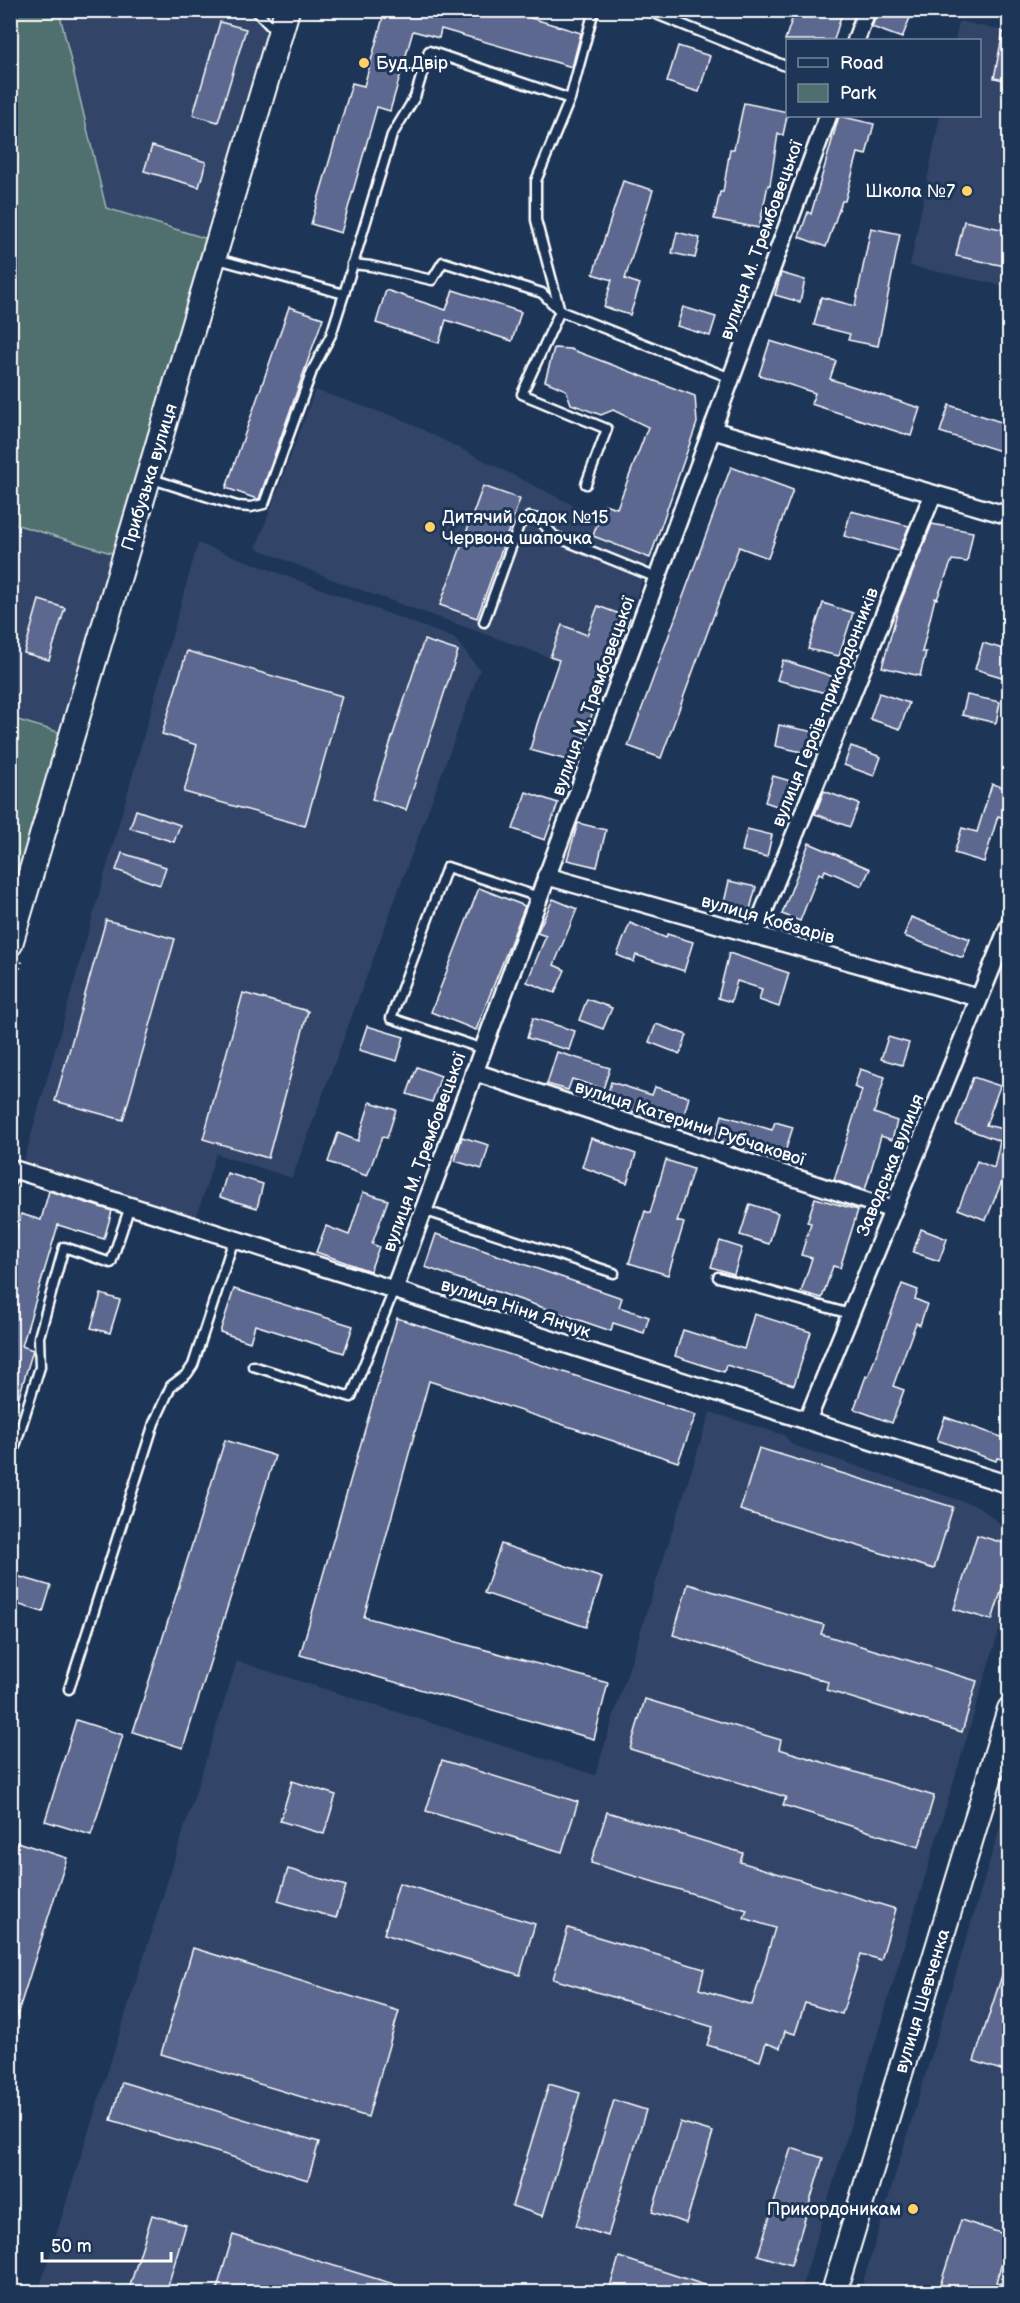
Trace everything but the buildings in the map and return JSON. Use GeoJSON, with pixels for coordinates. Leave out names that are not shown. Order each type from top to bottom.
{"type":"FeatureCollection","features":[{"type":"Feature","properties":{"kind":"street","name":"Прибузька вулиця"},"geometry":{"type":"LineString","coordinates":[[10,944],[287,10]]}},
{"type":"Feature","properties":{"kind":"street"},"geometry":{"type":"LineString","coordinates":[[856,39],[867,10]]}},
{"type":"Feature","properties":{"kind":"street","name":"вулиця М. Трембовецької"},"geometry":{"type":"LineString","coordinates":[[394,1290],[828,117]]}},
{"type":"Feature","properties":{"kind":"street"},"geometry":{"type":"LineString","coordinates":[[712,430],[1010,516]]}},
{"type":"Feature","properties":{"kind":"street","name":"вулиця Героїв-прикордонників"},"geometry":{"type":"LineString","coordinates":[[754,935],[933,494]]}},
{"type":"Feature","properties":{"kind":"street","name":"вулиця Кобзарів"},"geometry":{"type":"LineString","coordinates":[[546,876],[979,998]]}},
{"type":"Feature","properties":{"kind":"street","name":"Заводська вулиця"},"geometry":{"type":"LineString","coordinates":[[807,1421],[1010,923]]}},
{"type":"Feature","properties":{"kind":"street","name":"вулиця Катерини Рубчакової"},"geometry":{"type":"LineString","coordinates":[[474,1072],[893,1210]]}},
{"type":"Feature","properties":{"kind":"street","name":"вулиця Ніни Янчук"},"geometry":{"type":"LineString","coordinates":[[12,1173],[130,1206],[1010,1485]]}},
{"type":"Feature","properties":{"kind":"street","name":"вулиця Шевченка"},"geometry":{"type":"LineString","coordinates":[[834,2292],[1010,1709]]}},
{"type":"Feature","properties":{"kind":"lane"},"geometry":{"type":"LineString","coordinates":[[255,10],[279,36]]}},
{"type":"Feature","properties":{"kind":"lane"},"geometry":{"type":"LineString","coordinates":[[586,484],[607,429],[522,394],[560,311],[536,220],[536,181],[570,99],[594,10]]}},
{"type":"Feature","properties":{"kind":"lane"},"geometry":{"type":"LineString","coordinates":[[646,10],[786,66]]}},
{"type":"Feature","properties":{"kind":"lane"},"geometry":{"type":"LineString","coordinates":[[148,478],[237,506],[251,507],[264,504],[312,371],[331,335],[392,135],[415,98],[429,51],[570,99]]}},
{"type":"Feature","properties":{"kind":"lane"},"geometry":{"type":"LineString","coordinates":[[214,258],[344,294]]}},
{"type":"Feature","properties":{"kind":"lane"},"geometry":{"type":"LineString","coordinates":[[352,264],[432,280],[443,262],[542,293],[560,311],[731,378]]}},
{"type":"Feature","properties":{"kind":"lane"},"geometry":{"type":"LineString","coordinates":[[484,622],[519,525],[529,518],[539,519],[554,536],[657,578]]}},
{"type":"Feature","properties":{"kind":"lane"},"geometry":{"type":"LineString","coordinates":[[483,1049],[391,1018],[395,1007],[447,867],[539,897]]}},
{"type":"Feature","properties":{"kind":"lane"},"geometry":{"type":"LineString","coordinates":[[10,1462],[40,1367],[39,1337],[64,1247],[111,1263],[130,1206]]}},
{"type":"Feature","properties":{"kind":"lane"},"geometry":{"type":"LineString","coordinates":[[423,1210],[614,1273]]}},
{"type":"Feature","properties":{"kind":"lane"},"geometry":{"type":"LineString","coordinates":[[69,1689],[154,1423],[171,1386],[187,1374],[193,1365],[234,1239]]}},
{"type":"Feature","properties":{"kind":"lane"},"geometry":{"type":"LineString","coordinates":[[718,1277],[850,1314]]}},
{"type":"Feature","properties":{"kind":"lane"},"geometry":{"type":"LineString","coordinates":[[253,1366],[351,1396],[394,1290]]}},
{"type":"Feature","properties":{"kind":"shaded area"},"geometry":{"type":"Polygon","coordinates":[[[59,11],[279,11],[211,240],[106,208],[59,11]]]}},
{"type":"Feature","properties":{"kind":"shaded area","name":"Школа №7"},"geometry":{"type":"Polygon","coordinates":[[[959,21],[1009,32],[1009,287],[910,266],[940,117],[981,117],[981,39],[955,39],[959,21]]]}},
{"type":"Feature","properties":{"kind":"shaded area","name":"Дитячий садок №15 Червона шапочка"},"geometry":{"type":"Polygon","coordinates":[[[315,390],[401,419],[599,518],[593,536],[650,558],[608,678],[341,583],[256,548],[315,390]]]}},
{"type":"Feature","properties":{"kind":"shaded area"},"geometry":{"type":"Polygon","coordinates":[[[10,523],[118,555],[65,734],[11,718],[10,523]]]}},
{"type":"Feature","properties":{"kind":"shaded area"},"geometry":{"type":"Polygon","coordinates":[[[198,543],[454,638],[480,670],[292,1178],[216,1154],[196,1219],[23,1164],[198,543]]]}},
{"type":"Feature","properties":{"kind":"shaded area"},"geometry":{"type":"Polygon","coordinates":[[[710,1412],[784,1435],[793,1445],[980,1507],[1009,1531],[1009,1597],[801,2290],[798,2292],[38,2292],[237,1661],[595,1775],[710,1412]]]}},
{"type":"Feature","properties":{"kind":"shaded area"},"geometry":{"type":"Polygon","coordinates":[[[1009,1797],[1009,2292],[860,2292],[903,2149],[1009,1797]]]}},
{"type":"Feature","properties":{"kind":"green space"},"geometry":{"type":"Polygon","coordinates":[[[10,11],[59,11],[106,208],[211,240],[118,555],[11,523],[10,11]]]}},
{"type":"Feature","properties":{"kind":"green space"},"geometry":{"type":"Polygon","coordinates":[[[11,718],[65,734],[11,916],[11,718]]]}},
{"type":"Feature","properties":{"kind":"place","name":"Буд.Двір"},"geometry":{"type":"Point","coordinates":[364,63]}},
{"type":"Feature","properties":{"kind":"place","name":"Школа №7"},"geometry":{"type":"Point","coordinates":[967,191]}},
{"type":"Feature","properties":{"kind":"place","name":"Дитячий садок №15 Червона шапочка"},"geometry":{"type":"Point","coordinates":[430,527]}},
{"type":"Feature","properties":{"kind":"place","name":"Прикордоникам"},"geometry":{"type":"Point","coordinates":[913,2209]}}]}
